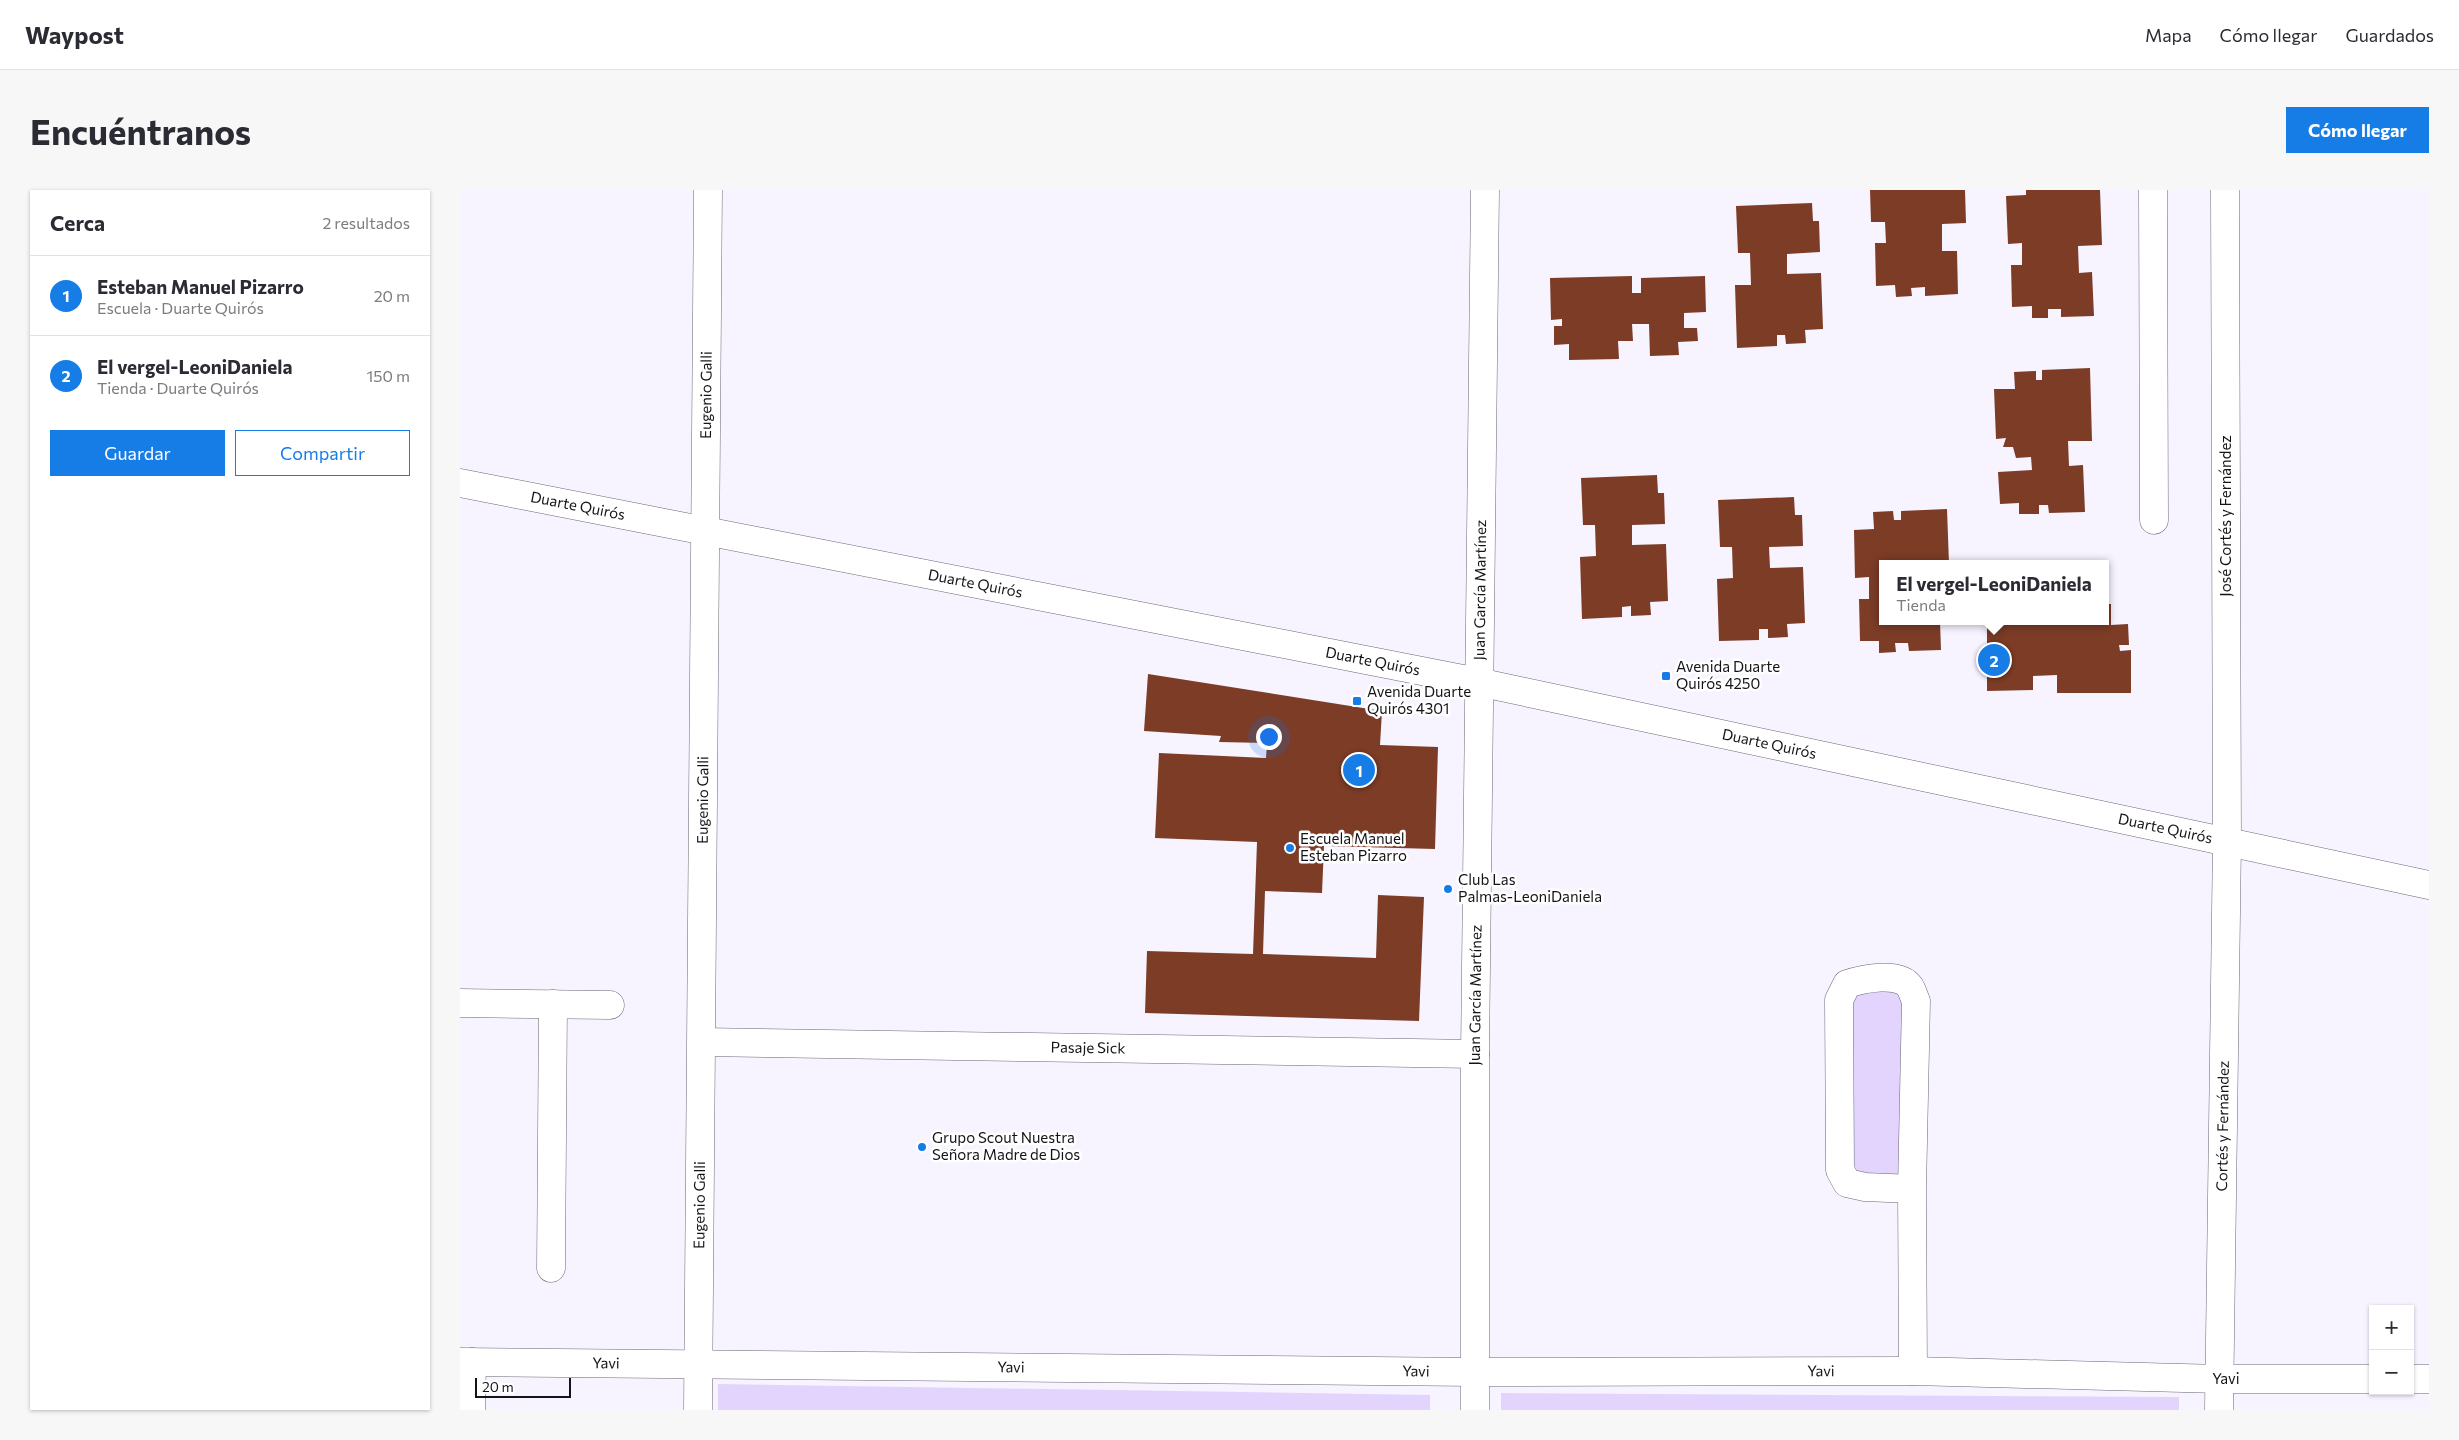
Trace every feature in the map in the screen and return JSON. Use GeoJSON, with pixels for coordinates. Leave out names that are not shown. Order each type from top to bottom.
{"type":"FeatureCollection","features":[{"type":"Feature","properties":{"kind":"street","name":"Eugenio Galli"},"geometry":{"type":"LineString","coordinates":[[698,1410],[707,532],[708,190]]}},
{"type":"Feature","properties":{"kind":"street","name":"Juan García Martínez"},"geometry":{"type":"LineString","coordinates":[[1475,1410],[1478,682],[1485,190]]}},
{"type":"Feature","properties":{"kind":"street"},"geometry":{"type":"LineString","coordinates":[[2153,190],[2154,520]]}},
{"type":"Feature","properties":{"kind":"street","name":"José Cortés y Fernández"},"geometry":{"type":"LineString","coordinates":[[2225,190],[2227,842]]}},
{"type":"Feature","properties":{"kind":"street","name":"Duarte Quirós"},"geometry":{"type":"LineString","coordinates":[[460,483],[1478,682],[2429,885]]}},
{"type":"Feature","properties":{"kind":"street","name":"Cortés y Fernández"},"geometry":{"type":"LineString","coordinates":[[2219,1410],[2227,842]]}},
{"type":"Feature","properties":{"kind":"street"},"geometry":{"type":"LineString","coordinates":[[1912,1189],[1865,1187],[1848,1183],[1840,1170],[1839,1000],[1847,984],[1864,979],[1900,978],[1910,986],[1916,1001],[1912,1189],[1913,1371]]}},
{"type":"Feature","properties":{"kind":"street"},"geometry":{"type":"LineString","coordinates":[[460,1003],[610,1005]]}},
{"type":"Feature","properties":{"kind":"street"},"geometry":{"type":"LineString","coordinates":[[551,1268],[553,1004]]}},
{"type":"Feature","properties":{"kind":"street","name":"Pasaje Sick"},"geometry":{"type":"LineString","coordinates":[[702,1042],[1475,1054]]}},
{"type":"Feature","properties":{"kind":"street"},"geometry":{"type":"LineString","coordinates":[[466,1362],[471,1410]]}},
{"type":"Feature","properties":{"kind":"street","name":"Yavi"},"geometry":{"type":"LineString","coordinates":[[466,1362],[1476,1372],[1913,1371],[2220,1379],[2369,1379]]}},
{"type":"Feature","properties":{"kind":"street"},"geometry":{"type":"LineString","coordinates":[[2414,1379],[2429,1379]]}},
{"type":"Feature","properties":{"kind":"shaded area"},"geometry":{"type":"Polygon","coordinates":[[[1847,984],[1910,986],[1912,1189],[1847,1183],[1847,984]]]}},
{"type":"Feature","properties":{"kind":"shaded area"},"geometry":{"type":"Polygon","coordinates":[[[718,1384],[1430,1395],[1430,1410],[718,1410],[718,1384]]]}},
{"type":"Feature","properties":{"kind":"shaded area"},"geometry":{"type":"Polygon","coordinates":[[[1501,1393],[2179,1397],[2179,1410],[1501,1410],[1501,1393]]]}},
{"type":"Feature","properties":{"kind":"building"},"geometry":{"type":"Polygon","coordinates":[[[1870,190],[1965,190],[1966,223],[1942,224],[1942,251],[1957,251],[1958,294],[1925,296],[1925,287],[1911,288],[1912,296],[1896,297],[1895,285],[1876,286],[1875,243],[1886,243],[1885,222],[1871,222],[1870,190]]]}},
{"type":"Feature","properties":{"kind":"building"},"geometry":{"type":"Polygon","coordinates":[[[2026,190],[2100,190],[2102,245],[2078,246],[2079,273],[2092,272],[2094,316],[2061,317],[2061,309],[2048,309],[2048,318],[2032,318],[2032,306],[2012,307],[2011,265],[2022,265],[2022,243],[2008,244],[2006,196],[2026,195],[2026,190]]]}},
{"type":"Feature","properties":{"kind":"building"},"geometry":{"type":"Polygon","coordinates":[[[1812,203],[1813,221],[1819,221],[1820,252],[1787,254],[1787,274],[1821,273],[1823,329],[1805,330],[1806,343],[1786,344],[1785,335],[1777,335],[1777,346],[1737,348],[1735,285],[1751,285],[1750,253],[1738,253],[1736,206],[1812,203]]]}},
{"type":"Feature","properties":{"kind":"building"},"geometry":{"type":"Polygon","coordinates":[[[1632,276],[1632,293],[1641,293],[1641,278],[1705,276],[1706,312],[1684,313],[1684,328],[1697,328],[1698,341],[1678,342],[1679,355],[1650,356],[1649,324],[1632,324],[1633,341],[1618,341],[1619,359],[1569,360],[1569,344],[1554,345],[1554,326],[1562,326],[1562,319],[1551,320],[1550,278],[1632,276]]]}},
{"type":"Feature","properties":{"kind":"building"},"geometry":{"type":"Polygon","coordinates":[[[2090,368],[2092,441],[2068,441],[2069,466],[2083,465],[2085,512],[2049,513],[2048,505],[2039,505],[2039,514],[2019,514],[2019,503],[2000,504],[1998,472],[2032,470],[2031,457],[2016,458],[2013,447],[2003,447],[2006,438],[1996,439],[1994,389],[2015,389],[2014,372],[2036,371],[2036,380],[2042,380],[2042,370],[2090,368]]]}},
{"type":"Feature","properties":{"kind":"building"},"geometry":{"type":"Polygon","coordinates":[[[1657,475],[1658,493],[1664,493],[1665,524],[1632,525],[1632,545],[1666,544],[1668,601],[1650,602],[1651,615],[1631,616],[1631,606],[1622,607],[1622,617],[1582,619],[1580,557],[1596,556],[1595,525],[1583,525],[1581,478],[1657,475]]]}},
{"type":"Feature","properties":{"kind":"building"},"geometry":{"type":"Polygon","coordinates":[[[1794,497],[1795,515],[1802,515],[1803,546],[1769,547],[1770,568],[1803,567],[1805,623],[1787,624],[1788,637],[1768,638],[1768,629],[1759,629],[1759,640],[1719,641],[1717,579],[1733,578],[1732,547],[1720,547],[1718,500],[1794,497]]]}},
{"type":"Feature","properties":{"kind":"building"},"geometry":{"type":"Polygon","coordinates":[[[1947,509],[1949,560],[1879,560],[1879,625],[1940,625],[1941,650],[1909,651],[1908,643],[1895,643],[1896,652],[1879,653],[1879,641],[1860,641],[1859,599],[1869,599],[1869,577],[1855,578],[1854,530],[1874,529],[1873,512],[1893,511],[1894,520],[1901,520],[1901,511],[1947,509]]]}},
{"type":"Feature","properties":{"kind":"building"},"geometry":{"type":"Polygon","coordinates":[[[2109,604],[2111,604],[2111,625],[2128,624],[2129,645],[2119,645],[2120,651],[2131,650],[2131,693],[2057,693],[2057,675],[2033,676],[2033,690],[1987,691],[1987,656],[1996,656],[1995,645],[1987,645],[1987,627],[1999,627],[1999,625],[2109,625],[2109,604]]]}},
{"type":"Feature","properties":{"kind":"building","name":"Escuela Manuel Esteban Pizarro"},"geometry":{"type":"Polygon","coordinates":[[[1148,674],[1382,711],[1380,745],[1438,747],[1435,849],[1324,846],[1322,893],[1265,891],[1263,954],[1376,958],[1378,895],[1424,897],[1419,1021],[1145,1013],[1147,951],[1253,954],[1257,842],[1155,838],[1159,753],[1266,758],[1267,743],[1219,742],[1221,736],[1144,731],[1148,674]]]}},
{"type":"Feature","properties":{"kind":"place","name":"El vergel-LeoniDaniela"},"geometry":{"type":"Point","coordinates":[1994,660]}},
{"type":"Feature","properties":{"kind":"place","name":"Avenida Duarte Quirós 4250"},"geometry":{"type":"Point","coordinates":[1666,676]}},
{"type":"Feature","properties":{"kind":"place","name":"Avenida Duarte Quirós 4301"},"geometry":{"type":"Point","coordinates":[1357,701]}},
{"type":"Feature","properties":{"kind":"place","name":"Esteban Manuel Pizarro"},"geometry":{"type":"Point","coordinates":[1359,770]}},
{"type":"Feature","properties":{"kind":"place","name":"Escuela Manuel Esteban Pizarro"},"geometry":{"type":"Point","coordinates":[1290,848]}},
{"type":"Feature","properties":{"kind":"place","name":"Club Las Palmas-LeoniDaniela"},"geometry":{"type":"Point","coordinates":[1448,889]}},
{"type":"Feature","properties":{"kind":"place","name":"Grupo Scout Nuestra Señora Madre de Dios"},"geometry":{"type":"Point","coordinates":[922,1147]}}]}
